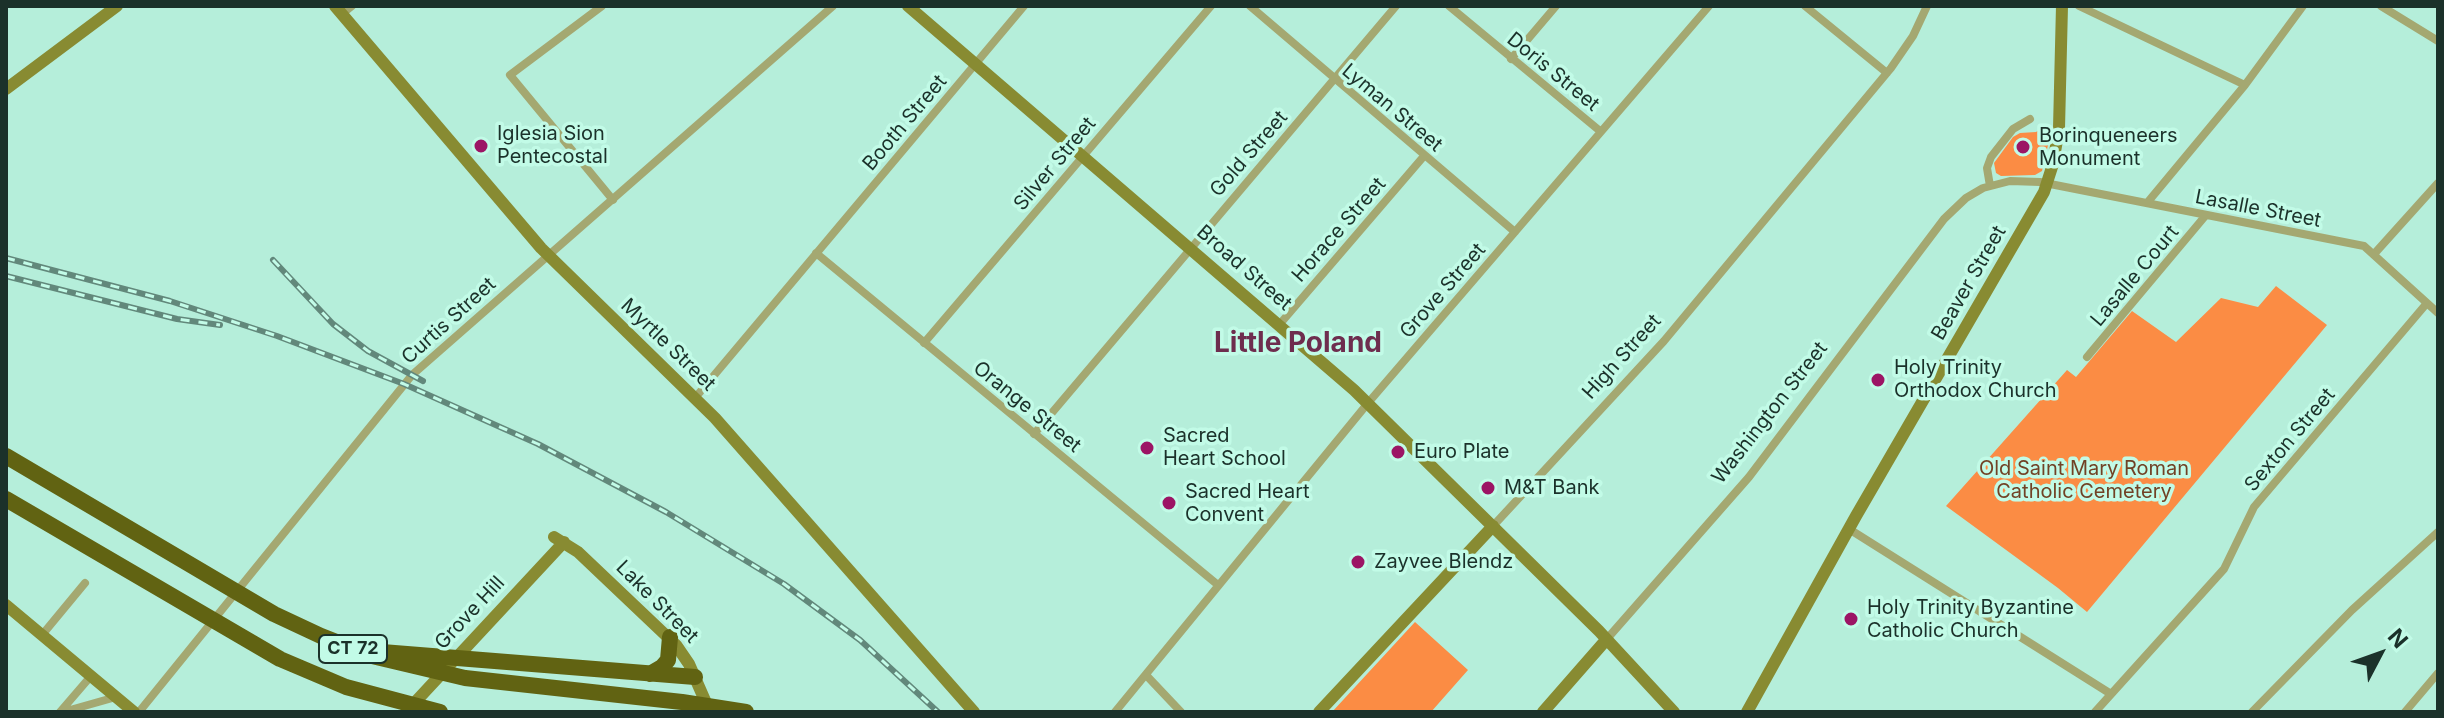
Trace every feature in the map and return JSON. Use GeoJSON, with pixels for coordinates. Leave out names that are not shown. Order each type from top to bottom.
{"type":"FeatureCollection","features":[{"type":"Feature","properties":{"kind":"highway","name":"CT 72"},"geometry":{"type":"LineString","coordinates":[[6,456],[260,607],[346,646],[410,667],[465,678],[746,712]]}},
{"type":"Feature","properties":{"kind":"highway","name":"CT 72"},"geometry":{"type":"LineString","coordinates":[[6,499],[287,663],[356,690],[440,712]]}},
{"type":"Feature","properties":{"kind":"highway"},"geometry":{"type":"LineString","coordinates":[[650,674],[668,660],[670,637]]}},
{"type":"Feature","properties":{"kind":"highway"},"geometry":{"type":"LineString","coordinates":[[346,646],[404,654],[650,674],[697,682]]}},
{"type":"Feature","properties":{"kind":"street"},"geometry":{"type":"LineString","coordinates":[[6,89],[117,6]]}},
{"type":"Feature","properties":{"kind":"street"},"geometry":{"type":"LineString","coordinates":[[602,6],[510,75],[613,200]]}},
{"type":"Feature","properties":{"kind":"street","name":"Curtis Street"},"geometry":{"type":"LineString","coordinates":[[137,712],[412,375],[833,6]]}},
{"type":"Feature","properties":{"kind":"street","name":"Broad Street"},"geometry":{"type":"LineString","coordinates":[[908,6],[1368,403],[1674,712]]}},
{"type":"Feature","properties":{"kind":"street","name":"Booth Street"},"geometry":{"type":"LineString","coordinates":[[695,398],[1024,6]]}},
{"type":"Feature","properties":{"kind":"street","name":"Silver Street"},"geometry":{"type":"LineString","coordinates":[[924,343],[1211,6]]}},
{"type":"Feature","properties":{"kind":"street","name":"Lyman Street"},"geometry":{"type":"LineString","coordinates":[[1250,6],[1515,232]]}},
{"type":"Feature","properties":{"kind":"street","name":"Gold Street"},"geometry":{"type":"LineString","coordinates":[[1034,434],[1396,6]]}},
{"type":"Feature","properties":{"kind":"street","name":"Doris Street"},"geometry":{"type":"LineString","coordinates":[[1449,6],[1600,131]]}},
{"type":"Feature","properties":{"kind":"street"},"geometry":{"type":"LineString","coordinates":[[1511,59],[1556,6]]}},
{"type":"Feature","properties":{"kind":"street","name":"Grove Street"},"geometry":{"type":"LineString","coordinates":[[1115,712],[1368,403],[1709,6]]}},
{"type":"Feature","properties":{"kind":"street"},"geometry":{"type":"LineString","coordinates":[[1805,6],[1887,73]]}},
{"type":"Feature","properties":{"kind":"street","name":"High Street"},"geometry":{"type":"LineString","coordinates":[[1319,712],[1658,349],[1887,73],[1909,42],[1927,6]]}},
{"type":"Feature","properties":{"kind":"street","name":"Beaver Street"},"geometry":{"type":"LineString","coordinates":[[1747,712],[1849,529],[2029,220],[2047,183],[2059,132],[2062,6]]}},
{"type":"Feature","properties":{"kind":"street"},"geometry":{"type":"LineString","coordinates":[[2079,6],[2245,85]]}},
{"type":"Feature","properties":{"kind":"street"},"geometry":{"type":"LineString","coordinates":[[2147,203],[2245,85],[2303,6]]}},
{"type":"Feature","properties":{"kind":"street"},"geometry":{"type":"LineString","coordinates":[[2381,6],[2438,41]]}},
{"type":"Feature","properties":{"kind":"street","name":"Myrtle Street"},"geometry":{"type":"LineString","coordinates":[[343,9],[548,255],[725,429],[974,712]]}},
{"type":"Feature","properties":{"kind":"street"},"geometry":{"type":"LineString","coordinates":[[1990,186],[1987,168],[1991,157],[2015,127],[2030,119]]}},
{"type":"Feature","properties":{"kind":"street","name":"Horace Street"},"geometry":{"type":"LineString","coordinates":[[1279,325],[1424,156]]}},
{"type":"Feature","properties":{"kind":"street","name":"Washington Street"},"geometry":{"type":"LineString","coordinates":[[1543,712],[1749,477],[1944,219],[1964,199],[1990,186],[2018,180],[2047,183]]}},
{"type":"Feature","properties":{"kind":"street","name":"Lasalle Street"},"geometry":{"type":"LineString","coordinates":[[2047,183],[2359,245],[2375,253],[2438,313]]}},
{"type":"Feature","properties":{"kind":"street"},"geometry":{"type":"LineString","coordinates":[[2375,253],[2438,183]]}},
{"type":"Feature","properties":{"kind":"street","name":"Lasalle Court"},"geometry":{"type":"LineString","coordinates":[[2087,357],[2206,215]]}},
{"type":"Feature","properties":{"kind":"street","name":"Orange Street"},"geometry":{"type":"LineString","coordinates":[[812,257],[924,343],[1218,585]]}},
{"type":"Feature","properties":{"kind":"street","name":"Sexton Street"},"geometry":{"type":"LineString","coordinates":[[2095,712],[2224,569],[2254,507],[2427,303]]}},
{"type":"Feature","properties":{"kind":"street"},"geometry":{"type":"LineString","coordinates":[[1849,529],[2111,694]]}},
{"type":"Feature","properties":{"kind":"street"},"geometry":{"type":"LineString","coordinates":[[2252,712],[2352,610],[2438,532]]}},
{"type":"Feature","properties":{"kind":"street","name":"Lake Street"},"geometry":{"type":"LineString","coordinates":[[559,540],[578,552],[670,637],[684,656],[710,712]]}},
{"type":"Feature","properties":{"kind":"street","name":"Grove Hill"},"geometry":{"type":"LineString","coordinates":[[406,712],[559,540]]}},
{"type":"Feature","properties":{"kind":"street"},"geometry":{"type":"LineString","coordinates":[[42,635],[85,583]]}},
{"type":"Feature","properties":{"kind":"street"},"geometry":{"type":"LineString","coordinates":[[6,605],[137,712]]}},
{"type":"Feature","properties":{"kind":"street"},"geometry":{"type":"LineString","coordinates":[[2405,712],[2438,673]]}},
{"type":"Feature","properties":{"kind":"street"},"geometry":{"type":"LineString","coordinates":[[1146,675],[1181,712]]}},
{"type":"Feature","properties":{"kind":"street"},"geometry":{"type":"LineString","coordinates":[[61,712],[91,676]]}},
{"type":"Feature","properties":{"kind":"street"},"geometry":{"type":"LineString","coordinates":[[61,712],[116,697]]}},
{"type":"Feature","properties":{"kind":"green space"},"geometry":{"type":"Polygon","coordinates":[[[2042,128],[2051,132],[2042,171],[2035,175],[2001,176],[1996,173],[1994,163],[2013,137],[2042,128]]]}},
{"type":"Feature","properties":{"kind":"green space","name":"Old Saint Mary Roman Catholic Cemetery"},"geometry":{"type":"Polygon","coordinates":[[[2276,286],[2327,325],[2087,612],[1946,506],[2067,370],[2076,377],[2132,311],[2176,342],[2221,298],[2258,307],[2276,286]]]}},
{"type":"Feature","properties":{"kind":"green space"},"geometry":{"type":"Polygon","coordinates":[[[1415,622],[1468,670],[1431,712],[1332,712],[1415,622]]]}},
{"type":"Feature","properties":{"kind":"railway"},"geometry":{"type":"LineString","coordinates":[[6,258],[170,301],[277,336],[404,384],[538,444],[666,512],[784,584],[860,640],[938,712]]}},
{"type":"Feature","properties":{"kind":"railway"},"geometry":{"type":"LineString","coordinates":[[273,260],[333,324],[368,351],[423,381]]}},
{"type":"Feature","properties":{"kind":"railway"},"geometry":{"type":"LineString","coordinates":[[6,276],[177,319],[220,325]]}},
{"type":"Feature","properties":{"kind":"place","name":"Iglesia Sion Pentecostal"},"geometry":{"type":"Point","coordinates":[481,146]}},
{"type":"Feature","properties":{"kind":"place","name":"Borinqueneers Monument"},"geometry":{"type":"Point","coordinates":[2023,147]}},
{"type":"Feature","properties":{"kind":"place","name":"Holy Trinity Orthodox Church"},"geometry":{"type":"Point","coordinates":[1878,380]}},
{"type":"Feature","properties":{"kind":"place","name":"Sacred Heart School"},"geometry":{"type":"Point","coordinates":[1147,448]}},
{"type":"Feature","properties":{"kind":"place","name":"Euro Plate"},"geometry":{"type":"Point","coordinates":[1398,452]}},
{"type":"Feature","properties":{"kind":"place","name":"M&T Bank"},"geometry":{"type":"Point","coordinates":[1488,488]}},
{"type":"Feature","properties":{"kind":"place","name":"Sacred Heart Convent"},"geometry":{"type":"Point","coordinates":[1169,503]}},
{"type":"Feature","properties":{"kind":"place","name":"Zayvee Blendz"},"geometry":{"type":"Point","coordinates":[1358,562]}},
{"type":"Feature","properties":{"kind":"place","name":"Holy Trinity Byzantine Catholic Church"},"geometry":{"type":"Point","coordinates":[1851,619]}},
{"type":"Feature","properties":{"kind":"district","name":"Little Poland"},"geometry":{"type":"Point","coordinates":[1298,344]}}]}
